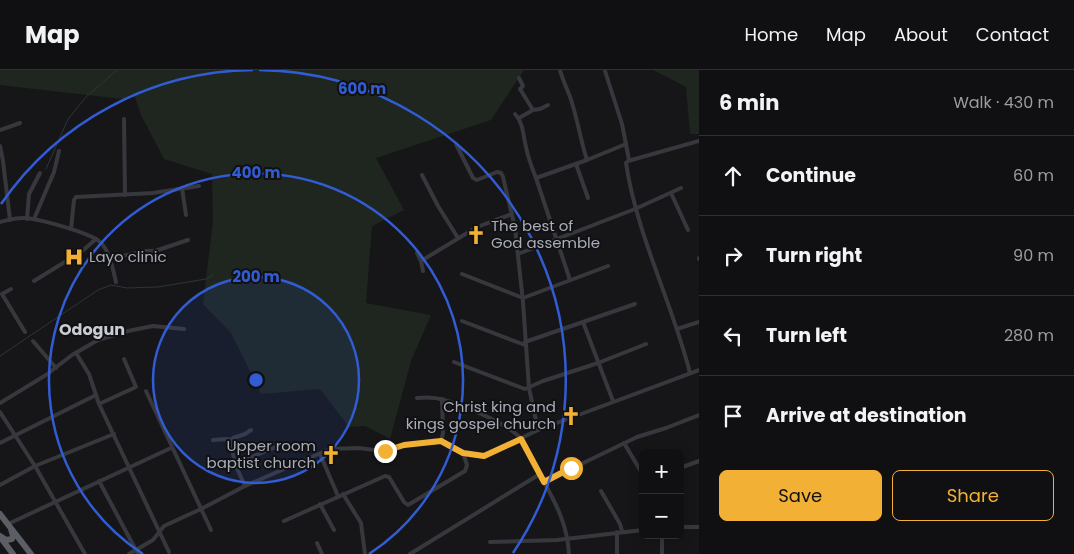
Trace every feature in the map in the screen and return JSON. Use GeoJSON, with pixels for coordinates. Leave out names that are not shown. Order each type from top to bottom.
{"type":"FeatureCollection","features":[{"type":"Feature","properties":{"kind":"highway"},"geometry":{"type":"LineString","coordinates":[[0,514],[31,554]]}},
{"type":"Feature","properties":{"kind":"highway"},"geometry":{"type":"LineString","coordinates":[[0,537],[6,540],[12,539],[13,533],[8,524]]}},
{"type":"Feature","properties":{"kind":"highway"},"geometry":{"type":"LineString","coordinates":[[0,537],[13,554]]}},
{"type":"Feature","properties":{"kind":"street"},"geometry":{"type":"LineString","coordinates":[[560,70],[572,102],[582,148],[587,160]]}},
{"type":"Feature","properties":{"kind":"street"},"geometry":{"type":"LineString","coordinates":[[606,71],[626,144],[629,160],[626,163],[635,210],[677,329],[690,373]]}},
{"type":"Feature","properties":{"kind":"street"},"geometry":{"type":"LineString","coordinates":[[519,78],[523,86],[520,89],[533,110]]}},
{"type":"Feature","properties":{"kind":"street"},"geometry":{"type":"LineString","coordinates":[[519,118],[548,104]]}},
{"type":"Feature","properties":{"kind":"street"},"geometry":{"type":"LineString","coordinates":[[515,114],[519,118],[526,149],[570,280]]}},
{"type":"Feature","properties":{"kind":"street"},"geometry":{"type":"LineString","coordinates":[[124,119],[126,195]]}},
{"type":"Feature","properties":{"kind":"street"},"geometry":{"type":"LineString","coordinates":[[0,130],[20,123]]}},
{"type":"Feature","properties":{"kind":"street"},"geometry":{"type":"LineString","coordinates":[[629,160],[699,141]]}},
{"type":"Feature","properties":{"kind":"street"},"geometry":{"type":"LineString","coordinates":[[456,144],[474,180],[497,172],[501,173],[512,214],[518,254],[529,388],[538,430]]}},
{"type":"Feature","properties":{"kind":"street"},"geometry":{"type":"LineString","coordinates":[[536,178],[626,144]]}},
{"type":"Feature","properties":{"kind":"street"},"geometry":{"type":"LineString","coordinates":[[0,146],[10,220]]}},
{"type":"Feature","properties":{"kind":"street"},"geometry":{"type":"LineString","coordinates":[[34,219],[54,172],[59,151]]}},
{"type":"Feature","properties":{"kind":"street"},"geometry":{"type":"LineString","coordinates":[[576,164],[588,198]]}},
{"type":"Feature","properties":{"kind":"street"},"geometry":{"type":"LineString","coordinates":[[27,218],[30,194],[40,173]]}},
{"type":"Feature","properties":{"kind":"street"},"geometry":{"type":"LineString","coordinates":[[422,175],[458,238]]}},
{"type":"Feature","properties":{"kind":"street"},"geometry":{"type":"LineString","coordinates":[[0,181],[5,180]]}},
{"type":"Feature","properties":{"kind":"street"},"geometry":{"type":"LineString","coordinates":[[70,229],[76,197],[126,195],[199,186]]}},
{"type":"Feature","properties":{"kind":"street"},"geometry":{"type":"LineString","coordinates":[[182,188],[186,216]]}},
{"type":"Feature","properties":{"kind":"street"},"geometry":{"type":"LineString","coordinates":[[518,254],[635,210],[681,188]]}},
{"type":"Feature","properties":{"kind":"street"},"geometry":{"type":"LineString","coordinates":[[671,193],[688,230]]}},
{"type":"Feature","properties":{"kind":"street"},"geometry":{"type":"LineString","coordinates":[[421,261],[488,222],[512,214]]}},
{"type":"Feature","properties":{"kind":"street"},"geometry":{"type":"LineString","coordinates":[[0,222],[27,218],[34,219],[70,229],[96,239],[103,246],[116,282]]}},
{"type":"Feature","properties":{"kind":"street"},"geometry":{"type":"LineString","coordinates":[[34,280],[81,252],[96,239]]}},
{"type":"Feature","properties":{"kind":"street"},"geometry":{"type":"LineString","coordinates":[[109,259],[146,251],[155,251],[188,240]]}},
{"type":"Feature","properties":{"kind":"street"},"geometry":{"type":"LineString","coordinates":[[417,253],[423,271]]}},
{"type":"Feature","properties":{"kind":"street"},"geometry":{"type":"LineString","coordinates":[[462,274],[523,298],[608,266]]}},
{"type":"Feature","properties":{"kind":"street"},"geometry":{"type":"LineString","coordinates":[[11,289],[1,295],[25,332]]}},
{"type":"Feature","properties":{"kind":"street"},"geometry":{"type":"LineString","coordinates":[[462,321],[525,343],[634,304]]}},
{"type":"Feature","properties":{"kind":"street"},"geometry":{"type":"LineString","coordinates":[[583,322],[613,401]]}},
{"type":"Feature","properties":{"kind":"street"},"geometry":{"type":"LineString","coordinates":[[677,329],[699,322]]}},
{"type":"Feature","properties":{"kind":"street"},"geometry":{"type":"LineString","coordinates":[[0,403],[98,340],[138,328],[153,326],[184,329]]}},
{"type":"Feature","properties":{"kind":"street"},"geometry":{"type":"LineString","coordinates":[[32,341],[56,368]]}},
{"type":"Feature","properties":{"kind":"street"},"geometry":{"type":"LineString","coordinates":[[454,362],[525,389],[646,344]]}},
{"type":"Feature","properties":{"kind":"street"},"geometry":{"type":"LineString","coordinates":[[76,353],[89,374],[99,404],[169,552]]}},
{"type":"Feature","properties":{"kind":"street"},"geometry":{"type":"LineString","coordinates":[[99,404],[136,388],[124,359]]}},
{"type":"Feature","properties":{"kind":"street"},"geometry":{"type":"LineString","coordinates":[[129,554],[136,552],[153,540],[164,526],[245,486],[336,448],[359,448],[382,452],[404,445],[441,441],[463,453],[484,456],[538,430],[699,370]]}},
{"type":"Feature","properties":{"kind":"street"},"geometry":{"type":"LineString","coordinates":[[146,391],[211,530]]}},
{"type":"Feature","properties":{"kind":"street"},"geometry":{"type":"LineString","coordinates":[[0,443],[96,395]]}},
{"type":"Feature","properties":{"kind":"street"},"geometry":{"type":"LineString","coordinates":[[417,398],[442,399],[490,418],[521,439],[559,509],[568,539],[569,554]]}},
{"type":"Feature","properties":{"kind":"street"},"geometry":{"type":"LineString","coordinates":[[441,441],[443,432],[442,399]]}},
{"type":"Feature","properties":{"kind":"street"},"geometry":{"type":"LineString","coordinates":[[0,412],[16,434],[85,554]]}},
{"type":"Feature","properties":{"kind":"street"},"geometry":{"type":"LineString","coordinates":[[544,482],[624,443],[699,415]]}},
{"type":"Feature","properties":{"kind":"street"},"geometry":{"type":"LineString","coordinates":[[213,440],[231,440],[251,430]]}},
{"type":"Feature","properties":{"kind":"street"},"geometry":{"type":"LineString","coordinates":[[0,486],[35,466],[114,434]]}},
{"type":"Feature","properties":{"kind":"street"},"geometry":{"type":"LineString","coordinates":[[231,440],[235,464],[245,486]]}},
{"type":"Feature","properties":{"kind":"street"},"geometry":{"type":"LineString","coordinates":[[624,443],[639,468]]}},
{"type":"Feature","properties":{"kind":"street"},"geometry":{"type":"LineString","coordinates":[[235,464],[278,446]]}},
{"type":"Feature","properties":{"kind":"street"},"geometry":{"type":"LineString","coordinates":[[8,524],[171,448]]}},
{"type":"Feature","properties":{"kind":"street"},"geometry":{"type":"LineString","coordinates":[[284,521],[376,478],[387,476],[408,505],[465,471],[467,465],[463,453]]}},
{"type":"Feature","properties":{"kind":"street"},"geometry":{"type":"LineString","coordinates":[[320,454],[340,495],[361,523],[365,554]]}},
{"type":"Feature","properties":{"kind":"street"},"geometry":{"type":"LineString","coordinates":[[684,467],[699,461]]}},
{"type":"Feature","properties":{"kind":"street"},"geometry":{"type":"LineString","coordinates":[[410,554],[540,474]]}},
{"type":"Feature","properties":{"kind":"street"},"geometry":{"type":"LineString","coordinates":[[99,481],[136,552]]}},
{"type":"Feature","properties":{"kind":"street"},"geometry":{"type":"LineString","coordinates":[[601,491],[620,524],[617,554]]}},
{"type":"Feature","properties":{"kind":"street"},"geometry":{"type":"LineString","coordinates":[[320,504],[334,530]]}},
{"type":"Feature","properties":{"kind":"street"},"geometry":{"type":"LineString","coordinates":[[684,527],[699,526]]}},
{"type":"Feature","properties":{"kind":"street"},"geometry":{"type":"LineString","coordinates":[[490,542],[568,539],[639,530]]}},
{"type":"Feature","properties":{"kind":"street"},"geometry":{"type":"LineString","coordinates":[[662,539],[662,554]]}},
{"type":"Feature","properties":{"kind":"street"},"geometry":{"type":"LineString","coordinates":[[317,543],[322,554]]}},
{"type":"Feature","properties":{"kind":"shaded area"},"geometry":{"type":"Polygon","coordinates":[[[0,70],[524,70],[491,120],[376,158],[404,210],[372,226],[366,303],[431,315],[411,361],[390,439],[365,426],[349,427],[320,389],[261,394],[231,333],[203,304],[213,221],[212,174],[164,159],[141,115],[134,94],[122,99],[0,85],[0,70]]]}},
{"type":"Feature","properties":{"kind":"shaded area"},"geometry":{"type":"Polygon","coordinates":[[[653,70],[699,70],[699,134],[690,134],[686,87],[653,70]]]}},
{"type":"Feature","properties":{"kind":"waterway"},"geometry":{"type":"LineString","coordinates":[[46,169],[68,119],[86,97],[117,70]]}},
{"type":"Feature","properties":{"kind":"waterway"},"geometry":{"type":"LineString","coordinates":[[0,356],[98,290],[111,285],[127,288],[158,287],[206,279],[213,275]]}},
{"type":"Feature","properties":{"kind":"place","name":"The best of God assemble"},"geometry":{"type":"Point","coordinates":[476,235]}},
{"type":"Feature","properties":{"kind":"place","name":"Layo clinic"},"geometry":{"type":"Point","coordinates":[74,257]}},
{"type":"Feature","properties":{"kind":"place","name":"Christ king and kings gospel church"},"geometry":{"type":"Point","coordinates":[571,416]}},
{"type":"Feature","properties":{"kind":"place","name":"Upper room baptist church"},"geometry":{"type":"Point","coordinates":[331,455]}},
{"type":"Feature","properties":{"kind":"district","name":"Odogun"},"geometry":{"type":"Point","coordinates":[92,329]}},
{"type":"Feature","properties":{"kind":"route"},"geometry":{"type":"LineString","coordinates":[[385,451],[411,443],[441,441],[463,453],[479,457],[490,455],[521,439],[544,482],[571,468]]}}]}
